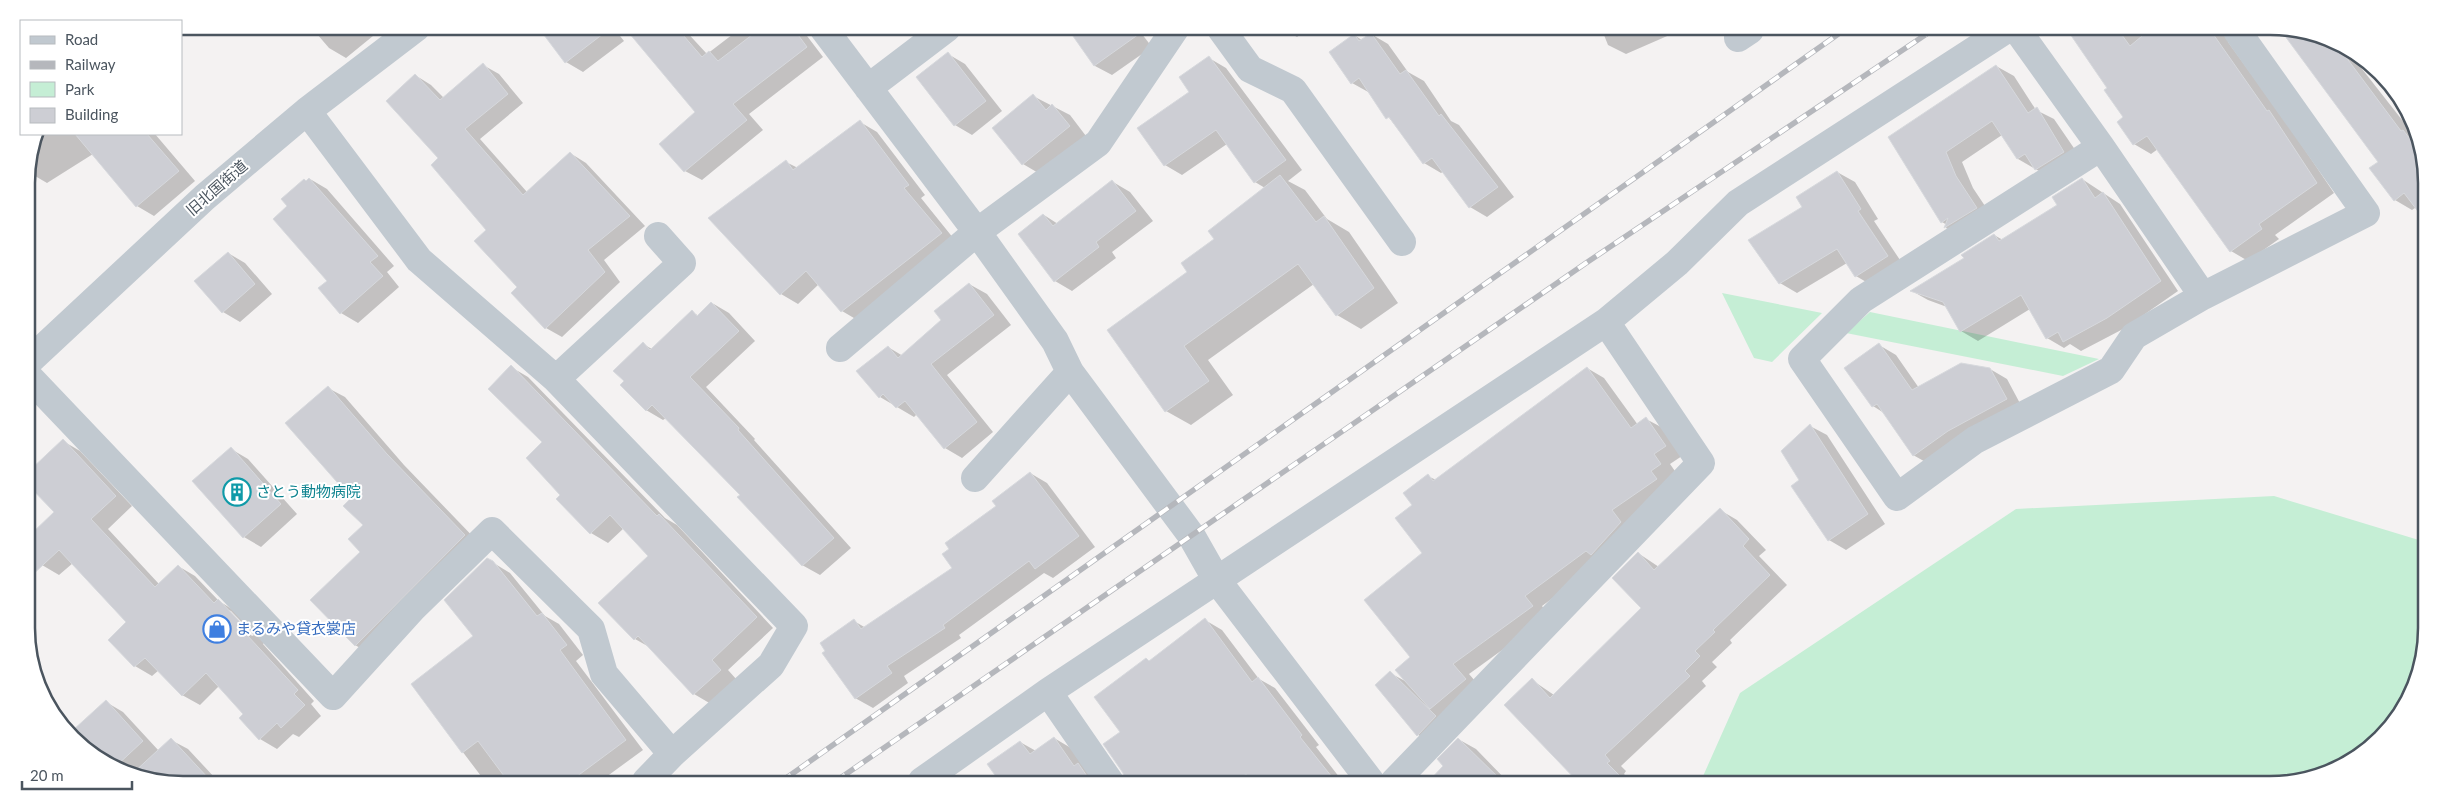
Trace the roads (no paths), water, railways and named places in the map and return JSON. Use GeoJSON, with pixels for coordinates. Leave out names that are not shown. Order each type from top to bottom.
{"type":"FeatureCollection","features":[{"type":"Feature","properties":{"kind":"street","name":"旧北国街道"},"geometry":{"type":"LineString","coordinates":[[35,355],[205,197],[307,111],[406,35]]}},
{"type":"Feature","properties":{"kind":"street"},"geometry":{"type":"LineString","coordinates":[[828,35],[977,232],[1055,342],[1070,372],[1191,535],[1216,579],[1366,776]]}},
{"type":"Feature","properties":{"kind":"street"},"geometry":{"type":"LineString","coordinates":[[868,88],[938,35]]}},
{"type":"Feature","properties":{"kind":"street"},"geometry":{"type":"LineString","coordinates":[[840,348],[977,232],[1098,143],[1171,35]]}},
{"type":"Feature","properties":{"kind":"street"},"geometry":{"type":"LineString","coordinates":[[1226,35],[1250,69],[1293,90],[1402,242]]}},
{"type":"Feature","properties":{"kind":"street"},"geometry":{"type":"LineString","coordinates":[[929,776],[1048,692],[1216,579],[1606,322],[1677,264],[1738,203],[1990,35]]}},
{"type":"Feature","properties":{"kind":"street"},"geometry":{"type":"LineString","coordinates":[[2021,35],[2101,147],[2203,296]]}},
{"type":"Feature","properties":{"kind":"street"},"geometry":{"type":"LineString","coordinates":[[2101,147],[1861,300],[1802,359],[1897,497],[1975,440],[2111,370],[2134,336],[2203,296],[2366,213],[2239,35]]}},
{"type":"Feature","properties":{"kind":"street"},"geometry":{"type":"LineString","coordinates":[[307,111],[419,260],[556,379],[794,626],[771,665],[650,776]]}},
{"type":"Feature","properties":{"kind":"street"},"geometry":{"type":"LineString","coordinates":[[556,379],[682,264],[658,236]]}},
{"type":"Feature","properties":{"kind":"street"},"geometry":{"type":"LineString","coordinates":[[1400,776],[1701,463],[1606,322]]}},
{"type":"Feature","properties":{"kind":"street"},"geometry":{"type":"LineString","coordinates":[[975,478],[1070,372]]}},
{"type":"Feature","properties":{"kind":"street"},"geometry":{"type":"LineString","coordinates":[[35,383],[333,696],[412,609],[492,531],[590,629],[604,674],[672,754]]}},
{"type":"Feature","properties":{"kind":"street"},"geometry":{"type":"LineString","coordinates":[[1048,692],[1106,776]]}},
{"type":"Feature","properties":{"kind":"railway"},"geometry":{"type":"LineString","coordinates":[[789,776],[1837,35]]}},
{"type":"Feature","properties":{"kind":"railway"},"geometry":{"type":"LineString","coordinates":[[843,776],[1586,263],[1925,35]]}},
{"type":"Feature","properties":{"kind":"place","name":"さとう動物病院"},"geometry":{"type":"Point","coordinates":[237,492]}},
{"type":"Feature","properties":{"kind":"place","name":"まるみや貸衣裳店"},"geometry":{"type":"Point","coordinates":[217,629]}}]}
